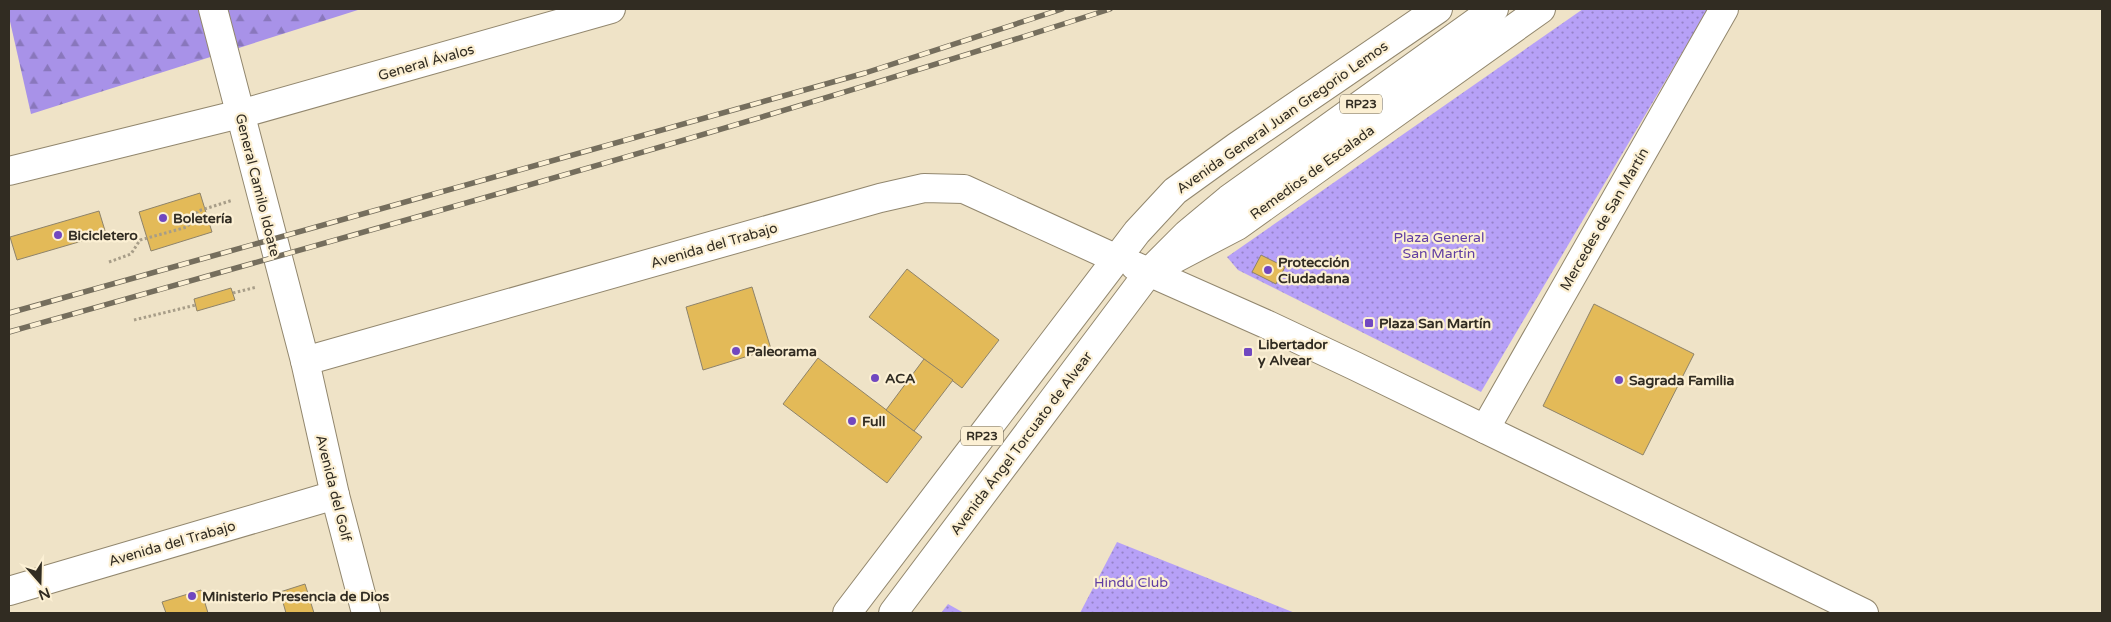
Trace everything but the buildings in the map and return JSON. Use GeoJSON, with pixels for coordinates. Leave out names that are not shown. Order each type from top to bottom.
{"type":"FeatureCollection","features":[{"type":"Feature","properties":{"kind":"main road","name":"General Camilo Idoate"},"geometry":{"type":"LineString","coordinates":[[213,9],[305,361]]}},
{"type":"Feature","properties":{"kind":"main road","name":"General Ávalos"},"geometry":{"type":"LineString","coordinates":[[9,171],[240,114],[611,9]]}},
{"type":"Feature","properties":{"kind":"main road","name":"Avenida General Juan Gregorio Lemos"},"geometry":{"type":"LineString","coordinates":[[1117,259],[1137,232],[1175,191],[1438,9]]}},
{"type":"Feature","properties":{"kind":"main road","name":"RP23"},"geometry":{"type":"LineString","coordinates":[[1149,272],[1187,234],[1229,200],[1494,9]]}},
{"type":"Feature","properties":{"kind":"main road","name":"Remedios de Escalada"},"geometry":{"type":"LineString","coordinates":[[1149,272],[1237,226],[1541,9]]}},
{"type":"Feature","properties":{"kind":"main road","name":"Mercedes de San Martín"},"geometry":{"type":"LineString","coordinates":[[1485,429],[1724,9]]}},
{"type":"Feature","properties":{"kind":"main road","name":"Avenida del Trabajo"},"geometry":{"type":"LineString","coordinates":[[305,361],[880,198],[924,188],[964,189],[1268,325],[1864,613]]}},
{"type":"Feature","properties":{"kind":"main road","name":"RP23"},"geometry":{"type":"LineString","coordinates":[[847,613],[1117,259]]}},
{"type":"Feature","properties":{"kind":"main road","name":"Avenida Ángel Torcuato de Alvear"},"geometry":{"type":"LineString","coordinates":[[893,613],[1149,272]]}},
{"type":"Feature","properties":{"kind":"main road","name":"Avenida del Golf"},"geometry":{"type":"LineString","coordinates":[[305,361],[335,496],[366,613]]}},
{"type":"Feature","properties":{"kind":"main road","name":"Avenida del Trabajo"},"geometry":{"type":"LineString","coordinates":[[9,591],[335,496]]}},
{"type":"Feature","properties":{"kind":"path"},"geometry":{"type":"LineString","coordinates":[[109,262],[131,254],[140,240],[187,227],[198,211],[260,191]]}},
{"type":"Feature","properties":{"kind":"path"},"geometry":{"type":"LineString","coordinates":[[134,320],[196,305]]}},
{"type":"Feature","properties":{"kind":"green space"},"geometry":{"type":"Polygon","coordinates":[[[9,9],[361,9],[31,114],[9,17],[9,9]]]}},
{"type":"Feature","properties":{"kind":"green space","name":"Plaza General San Martín"},"geometry":{"type":"Polygon","coordinates":[[[1583,9],[1708,9],[1481,392],[1238,270],[1227,257],[1583,9]]]}},
{"type":"Feature","properties":{"kind":"green space","name":"Hindú Club"},"geometry":{"type":"Polygon","coordinates":[[[1117,542],[1295,613],[1080,613],[1117,542]]]}},
{"type":"Feature","properties":{"kind":"green space"},"geometry":{"type":"Polygon","coordinates":[[[948,604],[964,613],[941,613],[948,604]]]}},
{"type":"Feature","properties":{"kind":"railway"},"geometry":{"type":"LineString","coordinates":[[9,313],[865,73],[1062,9]]}},
{"type":"Feature","properties":{"kind":"railway"},"geometry":{"type":"LineString","coordinates":[[9,332],[699,136],[1110,9]]}},
{"type":"Feature","properties":{"kind":"place","name":"Boletería"},"geometry":{"type":"Point","coordinates":[163,218]}},
{"type":"Feature","properties":{"kind":"place","name":"Bicicletero"},"geometry":{"type":"Point","coordinates":[58,235]}},
{"type":"Feature","properties":{"kind":"place","name":"Protección Ciudadana"},"geometry":{"type":"Point","coordinates":[1268,270]}},
{"type":"Feature","properties":{"kind":"place","name":"Plaza San Martín"},"geometry":{"type":"Point","coordinates":[1369,323]}},
{"type":"Feature","properties":{"kind":"place","name":"Paleorama"},"geometry":{"type":"Point","coordinates":[736,351]}},
{"type":"Feature","properties":{"kind":"place","name":"Libertador y Alvear"},"geometry":{"type":"Point","coordinates":[1248,352]}},
{"type":"Feature","properties":{"kind":"place","name":"ACA"},"geometry":{"type":"Point","coordinates":[875,378]}},
{"type":"Feature","properties":{"kind":"place","name":"Sagrada Familia"},"geometry":{"type":"Point","coordinates":[1619,380]}},
{"type":"Feature","properties":{"kind":"place","name":"Full"},"geometry":{"type":"Point","coordinates":[852,421]}},
{"type":"Feature","properties":{"kind":"place","name":"Ministerio Presencia de Dios"},"geometry":{"type":"Point","coordinates":[192,596]}}]}
